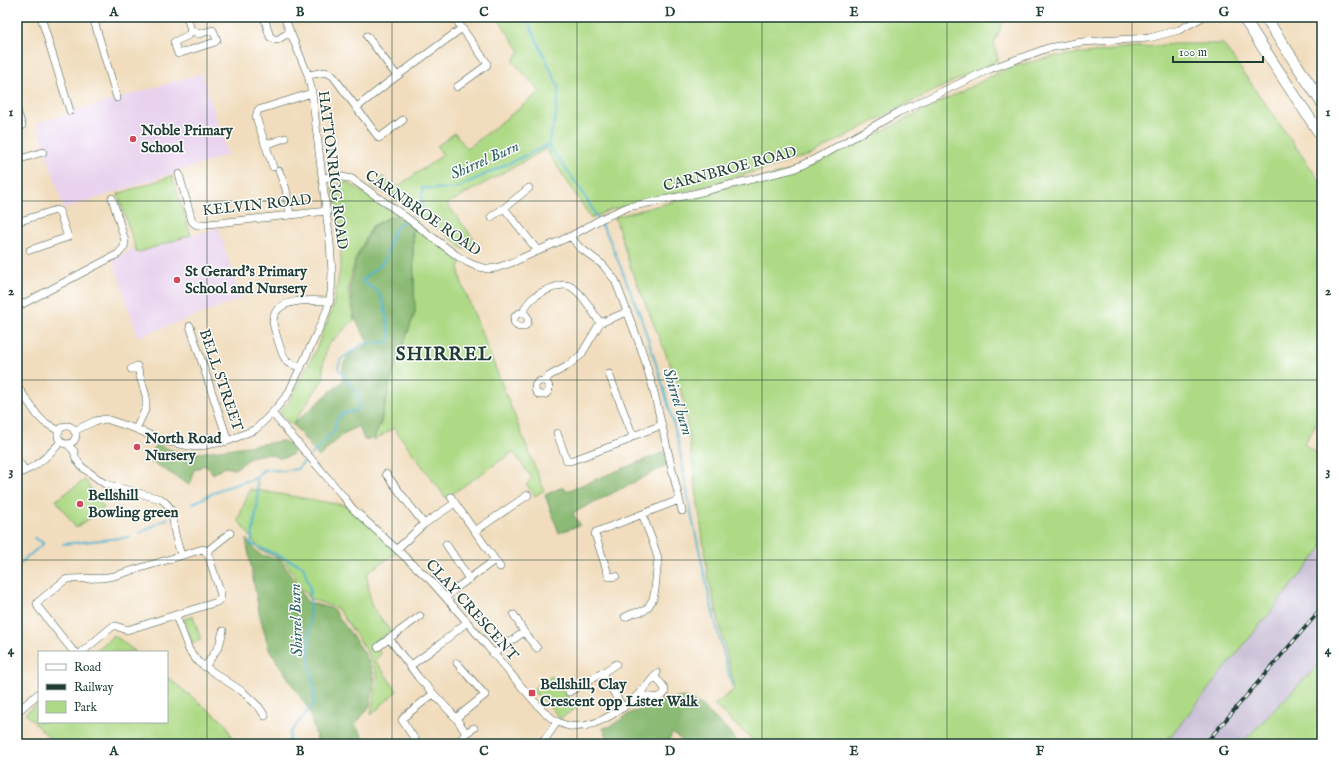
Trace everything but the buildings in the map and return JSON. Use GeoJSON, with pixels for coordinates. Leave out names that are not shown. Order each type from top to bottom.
{"type":"FeatureCollection","features":[{"type":"Feature","properties":{"kind":"highway"},"geometry":{"type":"LineString","coordinates":[[1243,17],[1322,137]]}},
{"type":"Feature","properties":{"kind":"highway"},"geometry":{"type":"LineString","coordinates":[[1265,17],[1322,103]]}},
{"type":"Feature","properties":{"kind":"street"},"geometry":{"type":"LineString","coordinates":[[17,18],[21,17]]}},
{"type":"Feature","properties":{"kind":"street"},"geometry":{"type":"LineString","coordinates":[[41,17],[70,111]]}},
{"type":"Feature","properties":{"kind":"street"},"geometry":{"type":"LineString","coordinates":[[93,17],[117,98]]}},
{"type":"Feature","properties":{"kind":"street"},"geometry":{"type":"LineString","coordinates":[[187,17],[191,30],[199,34],[213,30],[217,40],[215,42],[178,54],[174,42],[189,34],[191,30]]}},
{"type":"Feature","properties":{"kind":"street"},"geometry":{"type":"LineString","coordinates":[[264,17],[270,37],[277,40],[290,32]]}},
{"type":"Feature","properties":{"kind":"street","name":"HATTONRIGG ROAD"},"geometry":{"type":"LineString","coordinates":[[74,430],[95,421],[106,420],[136,429],[164,441],[194,447],[228,441],[256,429],[288,394],[316,335],[330,301],[332,272],[327,212],[312,93],[308,75],[284,17]]}},
{"type":"Feature","properties":{"kind":"street"},"geometry":{"type":"LineString","coordinates":[[454,17],[488,66],[457,87]]}},
{"type":"Feature","properties":{"kind":"street","name":"CARNBROE ROAD"},"geometry":{"type":"LineString","coordinates":[[323,178],[338,176],[352,180],[467,262],[488,268],[503,266],[571,236],[603,218],[628,207],[693,194],[793,169],[813,160],[899,112],[990,69],[1048,48],[1082,42],[1149,38],[1179,30],[1203,17]]}},
{"type":"Feature","properties":{"kind":"street"},"geometry":{"type":"LineString","coordinates":[[356,108],[462,28]]}},
{"type":"Feature","properties":{"kind":"street"},"geometry":{"type":"LineString","coordinates":[[367,36],[397,76]]}},
{"type":"Feature","properties":{"kind":"street"},"geometry":{"type":"LineString","coordinates":[[308,75],[326,72],[332,76],[379,138],[403,120]]}},
{"type":"Feature","properties":{"kind":"street"},"geometry":{"type":"LineString","coordinates":[[290,215],[286,190],[265,145],[256,117],[258,110],[312,93]]}},
{"type":"Feature","properties":{"kind":"street"},"geometry":{"type":"LineString","coordinates":[[17,110],[22,126]]}},
{"type":"Feature","properties":{"kind":"street"},"geometry":{"type":"LineString","coordinates":[[265,145],[285,138]]}},
{"type":"Feature","properties":{"kind":"street"},"geometry":{"type":"LineString","coordinates":[[17,160],[43,152]]}},
{"type":"Feature","properties":{"kind":"street","name":"KELVIN ROAD"},"geometry":{"type":"LineString","coordinates":[[178,174],[192,221],[195,224],[199,225],[327,212]]}},
{"type":"Feature","properties":{"kind":"street"},"geometry":{"type":"LineString","coordinates":[[491,217],[529,188]]}},
{"type":"Feature","properties":{"kind":"street"},"geometry":{"type":"LineString","coordinates":[[17,307],[118,254],[124,247],[125,242],[112,198]]}},
{"type":"Feature","properties":{"kind":"street"},"geometry":{"type":"LineString","coordinates":[[504,208],[538,251]]}},
{"type":"Feature","properties":{"kind":"street"},"geometry":{"type":"LineString","coordinates":[[17,222],[56,210],[59,211],[68,237],[30,250]]}},
{"type":"Feature","properties":{"kind":"street"},"geometry":{"type":"LineString","coordinates":[[571,236],[578,246],[603,265],[612,275],[627,312],[641,348],[662,425],[682,511]]}},
{"type":"Feature","properties":{"kind":"street"},"geometry":{"type":"LineString","coordinates":[[523,313],[527,303],[535,296],[554,287],[564,285],[574,288],[580,294],[600,323]]}},
{"type":"Feature","properties":{"kind":"street"},"geometry":{"type":"LineString","coordinates":[[301,368],[287,362],[284,357],[273,321],[277,311],[282,306],[306,300],[330,301]]}},
{"type":"Feature","properties":{"kind":"street"},"geometry":{"type":"LineString","coordinates":[[545,381],[549,376],[566,367],[581,355],[600,323],[627,312]]}},
{"type":"Feature","properties":{"kind":"street","name":"BELL STREET"},"geometry":{"type":"LineString","coordinates":[[190,326],[228,441]]}},
{"type":"Feature","properties":{"kind":"street"},"geometry":{"type":"LineString","coordinates":[[131,369],[137,366],[146,396],[146,408],[136,429]]}},
{"type":"Feature","properties":{"kind":"street"},"geometry":{"type":"LineString","coordinates":[[609,374],[633,436]]}},
{"type":"Feature","properties":{"kind":"street"},"geometry":{"type":"LineString","coordinates":[[17,386],[38,416],[44,422],[59,431]]}},
{"type":"Feature","properties":{"kind":"street","name":"CLAY CRESCENT"},"geometry":{"type":"LineString","coordinates":[[272,413],[352,508],[397,549],[446,598],[538,705],[557,722],[576,727],[594,724],[609,718],[639,694],[656,675],[664,688],[663,693],[659,697],[653,698],[639,694]]}},
{"type":"Feature","properties":{"kind":"street"},"geometry":{"type":"LineString","coordinates":[[557,433],[567,461],[626,441],[633,436],[662,425]]}},
{"type":"Feature","properties":{"kind":"street"},"geometry":{"type":"LineString","coordinates":[[17,475],[36,464],[64,443],[71,443],[75,438],[74,430],[70,427],[66,427],[59,431]]}},
{"type":"Feature","properties":{"kind":"street"},"geometry":{"type":"LineString","coordinates":[[59,431],[58,438],[74,451],[76,458],[82,467],[104,484],[161,499],[168,505],[173,512],[174,533],[181,555]]}},
{"type":"Feature","properties":{"kind":"street"},"geometry":{"type":"LineString","coordinates":[[17,460],[25,470]]}},
{"type":"Feature","properties":{"kind":"street"},"geometry":{"type":"LineString","coordinates":[[386,474],[424,524]]}},
{"type":"Feature","properties":{"kind":"street"},"geometry":{"type":"LineString","coordinates":[[475,531],[528,495]]}},
{"type":"Feature","properties":{"kind":"street"},"geometry":{"type":"LineString","coordinates":[[397,549],[453,500],[500,566]]}},
{"type":"Feature","properties":{"kind":"street"},"geometry":{"type":"LineString","coordinates":[[616,576],[609,577],[595,534],[599,530],[679,500]]}},
{"type":"Feature","properties":{"kind":"street"},"geometry":{"type":"LineString","coordinates":[[625,617],[634,613],[644,612],[653,599],[655,590],[658,558],[642,514]]}},
{"type":"Feature","properties":{"kind":"street"},"geometry":{"type":"LineString","coordinates":[[206,552],[230,533]]}},
{"type":"Feature","properties":{"kind":"street"},"geometry":{"type":"LineString","coordinates":[[446,544],[470,579]]}},
{"type":"Feature","properties":{"kind":"street"},"geometry":{"type":"LineString","coordinates":[[73,651],[38,607],[38,602],[68,579],[102,578],[114,576],[203,549],[208,554],[220,595],[220,599],[217,602],[127,630],[112,626],[83,651]]}},
{"type":"Feature","properties":{"kind":"street"},"geometry":{"type":"LineString","coordinates":[[446,598],[455,589],[495,560]]}},
{"type":"Feature","properties":{"kind":"street"},"geometry":{"type":"LineString","coordinates":[[514,615],[524,632],[537,648]]}},
{"type":"Feature","properties":{"kind":"street"},"geometry":{"type":"LineString","coordinates":[[176,616],[189,650],[198,662],[225,679],[260,706],[265,716]]}},
{"type":"Feature","properties":{"kind":"street"},"geometry":{"type":"LineString","coordinates":[[378,648],[389,638],[420,616]]}},
{"type":"Feature","properties":{"kind":"street"},"geometry":{"type":"LineString","coordinates":[[410,666],[439,646],[467,622]]}},
{"type":"Feature","properties":{"kind":"street"},"geometry":{"type":"LineString","coordinates":[[205,666],[219,646],[223,631]]}},
{"type":"Feature","properties":{"kind":"street"},"geometry":{"type":"LineString","coordinates":[[493,654],[524,632]]}},
{"type":"Feature","properties":{"kind":"street"},"geometry":{"type":"LineString","coordinates":[[389,638],[418,677],[456,718],[464,736],[474,728]]}},
{"type":"Feature","properties":{"kind":"street"},"geometry":{"type":"LineString","coordinates":[[456,718],[484,695],[457,663]]}},
{"type":"Feature","properties":{"kind":"street"},"geometry":{"type":"LineString","coordinates":[[569,692],[616,664]]}},
{"type":"Feature","properties":{"kind":"street"},"geometry":{"type":"LineString","coordinates":[[602,673],[623,708]]}},
{"type":"Feature","properties":{"kind":"street"},"geometry":{"type":"LineString","coordinates":[[17,712],[38,694]]}},
{"type":"Feature","properties":{"kind":"street"},"geometry":{"type":"LineString","coordinates":[[418,744],[402,720],[433,694]]}},
{"type":"Feature","properties":{"kind":"street"},"geometry":{"type":"LineString","coordinates":[[538,744],[546,738],[557,722]]}},
{"type":"Feature","properties":{"kind":"shaded area","name":"Noble Primary School"},"geometry":{"type":"Polygon","coordinates":[[[202,73],[228,155],[64,209],[37,123],[202,73]]]}},
{"type":"Feature","properties":{"kind":"shaded area","name":"St Gerard's Primary School and Nursery"},"geometry":{"type":"Polygon","coordinates":[[[218,227],[241,299],[138,337],[113,260],[134,248],[136,254],[218,227]]]}},
{"type":"Feature","properties":{"kind":"shaded area"},"geometry":{"type":"Polygon","coordinates":[[[1322,548],[1322,661],[1241,744],[1164,744],[1322,548]]]}},
{"type":"Feature","properties":{"kind":"green space"},"geometry":{"type":"Polygon","coordinates":[[[497,17],[1008,17],[1003,22],[994,43],[998,60],[897,109],[811,155],[709,185],[610,210],[591,218],[546,149],[447,204],[477,243],[463,249],[404,203],[371,186],[383,176],[394,189],[443,155],[437,146],[455,133],[467,149],[540,92],[513,61],[520,51],[497,17]]]}},
{"type":"Feature","properties":{"kind":"green space"},"geometry":{"type":"Polygon","coordinates":[[[1174,44],[1223,44],[1322,184],[1322,414],[1304,444],[1322,457],[1322,548],[1164,744],[757,744],[714,705],[735,689],[708,576],[683,396],[630,266],[615,217],[816,164],[1010,67],[1056,56],[1174,44]]]}},
{"type":"Feature","properties":{"kind":"green space"},"geometry":{"type":"Polygon","coordinates":[[[172,176],[191,235],[137,253],[118,194],[172,176]]]}},
{"type":"Feature","properties":{"kind":"green space"},"geometry":{"type":"Polygon","coordinates":[[[347,182],[398,215],[372,226],[355,259],[348,290],[354,320],[327,346],[323,365],[324,378],[292,425],[279,413],[288,403],[315,352],[333,307],[341,263],[338,211],[332,186],[347,182]]]}},
{"type":"Feature","properties":{"kind":"green space"},"geometry":{"type":"Polygon","coordinates":[[[398,216],[412,226],[415,312],[392,376],[379,427],[374,438],[364,440],[359,426],[343,434],[319,457],[293,424],[343,381],[343,366],[345,361],[356,350],[369,344],[355,319],[350,290],[356,260],[373,226],[390,217],[398,216]]]}},
{"type":"Feature","properties":{"kind":"green space"},"geometry":{"type":"Polygon","coordinates":[[[413,226],[461,261],[459,270],[461,281],[544,490],[535,496],[526,484],[532,478],[513,452],[446,498],[394,428],[373,441],[381,423],[392,376],[415,313],[413,226]]]}},
{"type":"Feature","properties":{"kind":"green space"},"geometry":{"type":"Polygon","coordinates":[[[282,441],[290,444],[294,450],[292,455],[280,458],[268,454],[253,456],[235,469],[225,467],[213,474],[204,465],[193,471],[192,480],[189,485],[150,462],[151,453],[157,445],[175,451],[198,453],[282,441]]]}},
{"type":"Feature","properties":{"kind":"green space"},"geometry":{"type":"Polygon","coordinates":[[[664,452],[668,465],[573,513],[580,525],[559,533],[545,495],[562,487],[567,491],[664,452]]]}},
{"type":"Feature","properties":{"kind":"green space","name":"Bellshill Bowling green"},"geometry":{"type":"Polygon","coordinates":[[[85,480],[104,508],[76,528],[56,500],[85,480]]]}},
{"type":"Feature","properties":{"kind":"green space"},"geometry":{"type":"Polygon","coordinates":[[[250,489],[354,507],[399,551],[368,572],[367,576],[371,605],[391,632],[373,642],[381,654],[375,660],[397,691],[371,715],[378,677],[370,657],[337,608],[310,599],[305,591],[303,592],[294,580],[296,578],[284,560],[260,550],[238,520],[250,489]]]}},
{"type":"Feature","properties":{"kind":"green space"},"geometry":{"type":"Polygon","coordinates":[[[246,539],[259,554],[281,560],[307,602],[333,609],[366,655],[375,678],[370,706],[355,725],[368,744],[318,744],[309,710],[269,649],[259,612],[246,539]]]}},
{"type":"Feature","properties":{"kind":"green space"},"geometry":{"type":"Polygon","coordinates":[[[193,616],[201,640],[192,643],[184,619],[193,616]]]}},
{"type":"Feature","properties":{"kind":"green space"},"geometry":{"type":"Polygon","coordinates":[[[114,635],[135,651],[96,651],[114,635]]]}},
{"type":"Feature","properties":{"kind":"green space"},"geometry":{"type":"Polygon","coordinates":[[[1322,661],[1322,744],[1241,744],[1322,661]]]}},
{"type":"Feature","properties":{"kind":"green space"},"geometry":{"type":"Polygon","coordinates":[[[552,676],[576,708],[561,718],[557,716],[549,705],[531,690],[552,676]]]}},
{"type":"Feature","properties":{"kind":"green space"},"geometry":{"type":"Polygon","coordinates":[[[168,678],[226,724],[234,744],[56,744],[25,714],[38,703],[38,723],[168,723],[168,678]]]}},
{"type":"Feature","properties":{"kind":"green space"},"geometry":{"type":"Polygon","coordinates":[[[684,697],[701,705],[733,735],[737,744],[687,744],[672,733],[668,744],[611,744],[603,728],[611,726],[632,712],[646,709],[662,701],[684,697]]]}},
{"type":"Feature","properties":{"kind":"waterway","name":"Shirrel Burn"},"geometry":{"type":"LineString","coordinates":[[409,218],[422,210],[422,188],[454,189],[548,145],[555,119],[559,88],[526,17]]}},
{"type":"Feature","properties":{"kind":"waterway","name":"Shirrel burn"},"geometry":{"type":"LineString","coordinates":[[548,145],[580,188],[608,236],[640,315],[662,382],[678,441],[691,513],[712,609],[732,686]]}},
{"type":"Feature","properties":{"kind":"waterway","name":"Shirrel Burn"},"geometry":{"type":"LineString","coordinates":[[311,455],[335,430],[335,422],[343,413],[356,411],[360,404],[358,395],[338,368],[341,359],[363,344],[388,342],[390,336],[384,304],[378,292],[362,281],[383,262],[392,234],[395,229],[406,220]]}},
{"type":"Feature","properties":{"kind":"waterway","name":"Shirrel Burn"},"geometry":{"type":"LineString","coordinates":[[299,744],[289,741],[290,733],[314,703],[314,687],[309,659],[310,588],[303,566],[251,544],[258,500],[257,477],[266,469],[283,471],[297,469],[308,458]]}},
{"type":"Feature","properties":{"kind":"waterway"},"geometry":{"type":"LineString","coordinates":[[192,504],[221,489],[257,478]]}},
{"type":"Feature","properties":{"kind":"waterway"},"geometry":{"type":"LineString","coordinates":[[140,533],[168,518]]}},
{"type":"Feature","properties":{"kind":"waterway"},"geometry":{"type":"LineString","coordinates":[[63,544],[131,537]]}},
{"type":"Feature","properties":{"kind":"waterway"},"geometry":{"type":"LineString","coordinates":[[17,566],[44,543],[34,538]]}},
{"type":"Feature","properties":{"kind":"railway"},"geometry":{"type":"LineString","coordinates":[[1205,744],[1322,608]]}},
{"type":"Feature","properties":{"kind":"place","name":"Noble Primary School"},"geometry":{"type":"Point","coordinates":[133,139]}},
{"type":"Feature","properties":{"kind":"place","name":"St Gerard's Primary School and Nursery"},"geometry":{"type":"Point","coordinates":[177,280]}},
{"type":"Feature","properties":{"kind":"place","name":"North Road Nursery"},"geometry":{"type":"Point","coordinates":[137,447]}},
{"type":"Feature","properties":{"kind":"place","name":"Bellshill Bowling green"},"geometry":{"type":"Point","coordinates":[80,504]}},
{"type":"Feature","properties":{"kind":"place","name":"Bellshill, Clay Crescent opp Lister Walk"},"geometry":{"type":"Point","coordinates":[532,693]}},
{"type":"Feature","properties":{"kind":"district","name":"SHIRREL"},"geometry":{"type":"Point","coordinates":[444,355]}}]}
